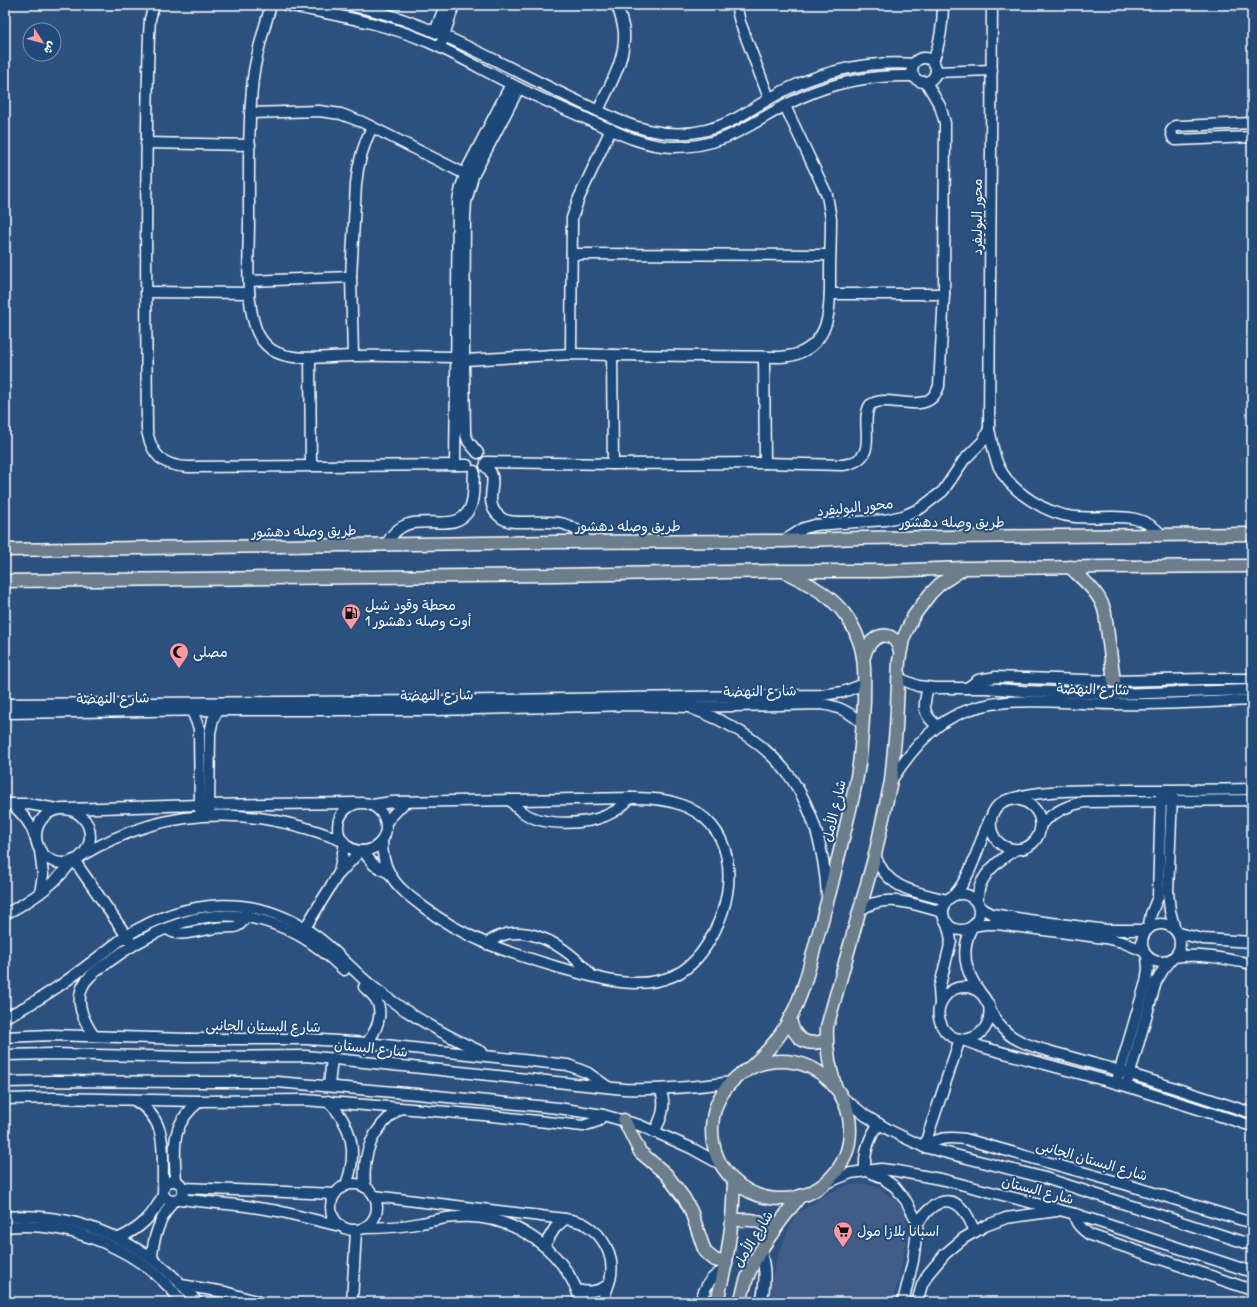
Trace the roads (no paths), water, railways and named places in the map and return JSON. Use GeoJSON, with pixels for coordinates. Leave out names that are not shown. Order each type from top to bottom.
{"type":"FeatureCollection","features":[{"type":"Feature","properties":{"kind":"main road","name":"طريق وصله دهشور"},"geometry":{"type":"LineString","coordinates":[[5,550],[1252,534]]}},
{"type":"Feature","properties":{"kind":"main road"},"geometry":{"type":"LineString","coordinates":[[5,581],[884,571],[964,568],[1252,566]]}},
{"type":"Feature","properties":{"kind":"main road"},"geometry":{"type":"LineString","coordinates":[[1070,567],[1096,593],[1102,602],[1105,612],[1114,681]]}},
{"type":"Feature","properties":{"kind":"main road"},"geometry":{"type":"LineString","coordinates":[[839,1092],[819,1073],[810,1067],[794,1062],[777,1061],[761,1064],[746,1071],[732,1082],[719,1100],[713,1122],[714,1144],[722,1165],[734,1182],[751,1192],[767,1198],[784,1199],[800,1196],[815,1190],[835,1173],[842,1162],[847,1149],[850,1136],[850,1122],[847,1109],[829,1066],[826,1040],[827,1027],[875,855],[891,781],[896,728],[900,651],[908,628],[921,605],[940,584],[964,568]]}},
{"type":"Feature","properties":{"kind":"main road","name":"شارع الأمل"},"geometry":{"type":"LineString","coordinates":[[746,1071],[771,1047],[790,1018],[798,1002],[828,902],[855,790],[863,724],[864,657],[859,640],[851,624],[841,609],[828,596],[814,586],[782,571]]}},
{"type":"Feature","properties":{"kind":"main road"},"geometry":{"type":"LineString","coordinates":[[864,657],[867,645],[876,637],[882,635],[889,636],[894,640],[900,651]]}},
{"type":"Feature","properties":{"kind":"main road"},"geometry":{"type":"LineString","coordinates":[[790,1018],[795,1033],[799,1038],[806,1042],[813,1043],[820,1043],[826,1040]]}},
{"type":"Feature","properties":{"kind":"main road"},"geometry":{"type":"LineString","coordinates":[[624,1120],[640,1152],[666,1174],[684,1198],[691,1212],[706,1252],[715,1260],[726,1266]]}},
{"type":"Feature","properties":{"kind":"main road","name":"شارع الأمل"},"geometry":{"type":"LineString","coordinates":[[717,1302],[726,1266],[732,1221],[734,1182]]}},
{"type":"Feature","properties":{"kind":"main road","name":"شارع الأمل"},"geometry":{"type":"LineString","coordinates":[[740,1302],[746,1281],[761,1252],[769,1238],[800,1196]]}},
{"type":"Feature","properties":{"kind":"main road"},"geometry":{"type":"LineString","coordinates":[[732,1221],[747,1219],[757,1221],[766,1225],[774,1232]]}},
{"type":"Feature","properties":{"kind":"street"},"geometry":{"type":"LineString","coordinates":[[154,5],[149,27],[146,143],[146,292],[147,431],[149,443],[155,454],[164,462],[176,466],[455,465],[480,471],[485,464]]}},
{"type":"Feature","properties":{"kind":"street"},"geometry":{"type":"LineString","coordinates":[[271,5],[253,77],[250,113],[249,293],[255,328],[266,344],[273,350],[282,354],[310,358],[353,356],[460,358],[571,354],[764,358],[797,354],[811,346],[822,334],[828,319],[832,219],[827,195],[785,106]]}},
{"type":"Feature","properties":{"kind":"street"},"geometry":{"type":"LineString","coordinates":[[286,5],[375,23],[410,34],[440,47],[515,86],[627,137],[648,144],[670,147],[692,146],[714,142],[734,134],[802,97],[821,90],[853,81],[880,76],[913,76]]}},
{"type":"Feature","properties":{"kind":"street"},"geometry":{"type":"LineString","coordinates":[[348,5],[395,16],[440,34],[630,125],[649,131],[669,134],[689,133],[728,123],[769,98],[815,77],[876,63],[914,64]]}},
{"type":"Feature","properties":{"kind":"street"},"geometry":{"type":"LineString","coordinates":[[440,47],[440,34],[445,5]]}},
{"type":"Feature","properties":{"kind":"street"},"geometry":{"type":"LineString","coordinates":[[440,34],[454,5]]}},
{"type":"Feature","properties":{"kind":"street"},"geometry":{"type":"LineString","coordinates":[[598,111],[617,70],[623,52],[623,24],[617,5]]}},
{"type":"Feature","properties":{"kind":"street"},"geometry":{"type":"LineString","coordinates":[[736,5],[740,22],[769,98]]}},
{"type":"Feature","properties":{"kind":"street"},"geometry":{"type":"LineString","coordinates":[[933,62],[941,39],[943,5]]}},
{"type":"Feature","properties":{"kind":"street","name":"محور البوليفرد"},"geometry":{"type":"LineString","coordinates":[[992,5],[990,428],[999,467],[1006,479],[1015,488],[1037,504],[1062,515],[1075,517],[1129,517],[1148,522],[1162,535]]}},
{"type":"Feature","properties":{"kind":"street"},"geometry":{"type":"LineString","coordinates":[[923,58],[933,62],[936,72],[933,79],[926,82],[918,81],[913,76],[912,72],[914,64],[917,61],[923,58]]}},
{"type":"Feature","properties":{"kind":"street"},"geometry":{"type":"LineString","coordinates":[[936,72],[992,70]]}},
{"type":"Feature","properties":{"kind":"street"},"geometry":{"type":"LineString","coordinates":[[485,464],[850,464],[862,455],[866,448],[867,412],[870,405],[877,401],[921,403],[926,402],[934,396],[939,386],[944,294],[944,123],[940,106],[926,82]]}},
{"type":"Feature","properties":{"kind":"street"},"geometry":{"type":"LineString","coordinates":[[515,86],[465,174],[458,201],[460,358],[466,432],[468,442],[478,453],[483,456],[485,464],[492,475],[490,499],[494,510],[499,516],[505,520],[513,522],[565,523],[579,531],[588,542]]}},
{"type":"Feature","properties":{"kind":"street"},"geometry":{"type":"LineString","coordinates":[[455,465],[466,202],[473,176],[515,86]]}},
{"type":"Feature","properties":{"kind":"street"},"geometry":{"type":"LineString","coordinates":[[250,113],[319,110],[352,117],[465,174]]}},
{"type":"Feature","properties":{"kind":"street"},"geometry":{"type":"LineString","coordinates":[[1252,124],[1175,126],[1171,131],[1173,138],[1176,140],[1252,137]]}},
{"type":"Feature","properties":{"kind":"street"},"geometry":{"type":"LineString","coordinates":[[353,356],[351,277],[357,172],[363,149],[372,127]]}},
{"type":"Feature","properties":{"kind":"street"},"geometry":{"type":"LineString","coordinates":[[571,354],[572,225],[576,205],[611,130]]}},
{"type":"Feature","properties":{"kind":"street"},"geometry":{"type":"LineString","coordinates":[[146,143],[250,145]]}},
{"type":"Feature","properties":{"kind":"street"},"geometry":{"type":"LineString","coordinates":[[572,254],[830,255]]}},
{"type":"Feature","properties":{"kind":"street"},"geometry":{"type":"LineString","coordinates":[[249,281],[351,277]]}},
{"type":"Feature","properties":{"kind":"street"},"geometry":{"type":"LineString","coordinates":[[146,292],[249,293]]}},
{"type":"Feature","properties":{"kind":"street"},"geometry":{"type":"LineString","coordinates":[[830,294],[944,294]]}},
{"type":"Feature","properties":{"kind":"street"},"geometry":{"type":"LineString","coordinates":[[612,356],[613,464]]}},
{"type":"Feature","properties":{"kind":"street"},"geometry":{"type":"LineString","coordinates":[[310,358],[311,466]]}},
{"type":"Feature","properties":{"kind":"street"},"geometry":{"type":"LineString","coordinates":[[764,358],[765,463]]}},
{"type":"Feature","properties":{"kind":"street","name":"محور البوليفرد"},"geometry":{"type":"LineString","coordinates":[[784,541],[793,534],[815,525],[886,520],[904,516],[921,508],[943,491],[964,460],[984,441],[990,428]]}},
{"type":"Feature","properties":{"kind":"street"},"geometry":{"type":"LineString","coordinates":[[387,544],[395,532],[408,524],[416,522],[457,521],[468,512],[471,507],[472,498],[468,459],[470,456],[478,453]]}},
{"type":"Feature","properties":{"kind":"street"},"geometry":{"type":"LineString","coordinates":[[472,498],[490,499]]}},
{"type":"Feature","properties":{"kind":"street"},"geometry":{"type":"LineString","coordinates":[[968,688],[978,680],[996,677],[1114,681],[1252,679]]}},
{"type":"Feature","properties":{"kind":"street","name":"شارع النهضة"},"geometry":{"type":"LineString","coordinates":[[898,678],[907,683],[928,688],[986,688],[1163,698],[1252,700]]}},
{"type":"Feature","properties":{"kind":"street","name":"شارع النهضة"},"geometry":{"type":"LineString","coordinates":[[192,707],[218,710],[438,710],[631,701],[821,695],[843,692],[864,684]]}},
{"type":"Feature","properties":{"kind":"street"},"geometry":{"type":"LineString","coordinates":[[928,688],[924,707],[932,722],[938,726]]}},
{"type":"Feature","properties":{"kind":"street","name":"شارع النهضة"},"geometry":{"type":"LineString","coordinates":[[891,781],[912,752],[938,726],[947,720],[970,710],[987,705],[1024,702],[1113,704],[1252,690]]}},
{"type":"Feature","properties":{"kind":"street","name":"شارع النهضة"},"geometry":{"type":"LineString","coordinates":[[5,704],[24,708],[192,707],[437,701],[631,701],[688,707],[821,704],[831,705],[848,712],[863,724]]}},
{"type":"Feature","properties":{"kind":"street"},"geometry":{"type":"LineString","coordinates":[[192,707],[198,728],[205,816]]}},
{"type":"Feature","properties":{"kind":"street"},"geometry":{"type":"LineString","coordinates":[[688,707],[719,719],[749,736],[772,755],[792,778],[807,805],[818,835],[828,902]]}},
{"type":"Feature","properties":{"kind":"street","name":"شارع النهضة"},"geometry":{"type":"LineString","coordinates":[[5,713],[24,708]]}},
{"type":"Feature","properties":{"kind":"street"},"geometry":{"type":"LineString","coordinates":[[204,804],[210,733],[213,719],[218,710]]}},
{"type":"Feature","properties":{"kind":"street"},"geometry":{"type":"LineString","coordinates":[[940,1004],[939,989],[951,941],[943,912],[945,904],[963,883],[968,874],[985,830],[995,810],[1000,804],[1007,800],[1028,795],[1064,791],[1252,789]]}},
{"type":"Feature","properties":{"kind":"street"},"geometry":{"type":"LineString","coordinates":[[1125,1073],[1148,969],[1142,940],[1158,897],[1161,790]]}},
{"type":"Feature","properties":{"kind":"street"},"geometry":{"type":"LineString","coordinates":[[1121,1084],[1156,982],[1163,970],[1180,948],[1181,943],[1170,911],[1168,892],[1172,790]]}},
{"type":"Feature","properties":{"kind":"street"},"geometry":{"type":"LineString","coordinates":[[510,800],[519,809],[530,816],[549,821],[575,822],[597,819],[606,816],[619,808],[630,798]]}},
{"type":"Feature","properties":{"kind":"street"},"geometry":{"type":"LineString","coordinates":[[40,850],[49,859],[60,863],[76,859],[106,842],[159,822],[205,816],[248,816],[281,821],[306,828],[344,842],[352,849],[362,851],[374,864],[389,873],[402,888],[431,913],[464,933],[486,944],[536,961],[622,983],[638,983],[664,979],[682,971],[698,958],[709,942],[722,915],[730,872],[726,853],[718,835],[705,819],[693,810],[680,804],[660,799],[630,798],[385,802],[372,805]]}},
{"type":"Feature","properties":{"kind":"street"},"geometry":{"type":"LineString","coordinates":[[991,817],[990,825],[992,832],[1000,845],[1015,850],[1023,849],[1030,845],[1040,832],[1040,816],[1036,809],[1027,802],[1015,799]]}},
{"type":"Feature","properties":{"kind":"street"},"geometry":{"type":"LineString","coordinates":[[1041,824],[1060,810],[1072,804],[1084,802],[1252,800]]}},
{"type":"Feature","properties":{"kind":"street"},"geometry":{"type":"LineString","coordinates":[[386,822],[405,802]]}},
{"type":"Feature","properties":{"kind":"street"},"geometry":{"type":"LineString","coordinates":[[337,876],[344,842],[338,829],[339,822],[345,810],[356,803]]}},
{"type":"Feature","properties":{"kind":"street"},"geometry":{"type":"LineString","coordinates":[[36,839],[37,829],[41,820],[48,813],[62,809],[204,804],[362,803],[372,805],[381,811],[386,822],[386,832],[382,841],[374,848],[362,851],[350,860],[337,876],[305,928]]}},
{"type":"Feature","properties":{"kind":"street"},"geometry":{"type":"LineString","coordinates":[[5,914],[40,893],[58,879],[89,843],[89,828],[81,815],[77,812],[29,804],[8,804]]}},
{"type":"Feature","properties":{"kind":"street"},"geometry":{"type":"LineString","coordinates":[[8,804],[25,817],[32,827],[40,850],[43,869],[40,893]]}},
{"type":"Feature","properties":{"kind":"street"},"geometry":{"type":"LineString","coordinates":[[382,841],[383,854],[389,873]]}},
{"type":"Feature","properties":{"kind":"street"},"geometry":{"type":"LineString","coordinates":[[1015,850],[998,861],[986,875],[978,892],[980,916],[966,941],[965,956],[967,969],[972,981],[985,998],[998,1023],[1012,1037],[1020,1042],[1252,1113]]}},
{"type":"Feature","properties":{"kind":"street"},"geometry":{"type":"LineString","coordinates":[[875,855],[883,872],[896,884],[907,890],[951,897],[962,893],[968,894],[974,898],[987,912],[992,914],[1106,930],[1147,929],[1162,923],[1167,924],[1177,931],[1203,939],[1252,942]]}},
{"type":"Feature","properties":{"kind":"street"},"geometry":{"type":"LineString","coordinates":[[76,859],[132,945]]}},
{"type":"Feature","properties":{"kind":"street"},"geometry":{"type":"LineString","coordinates":[[859,911],[874,902],[892,900],[943,912]]}},
{"type":"Feature","properties":{"kind":"street"},"geometry":{"type":"LineString","coordinates":[[5,1017],[50,993],[126,936],[152,922],[181,911],[216,905],[247,906],[279,915],[305,928],[328,945],[365,980],[391,1001],[445,1034],[492,1056]]}},
{"type":"Feature","properties":{"kind":"street"},"geometry":{"type":"LineString","coordinates":[[245,917],[247,906]]}},
{"type":"Feature","properties":{"kind":"street"},"geometry":{"type":"LineString","coordinates":[[94,1036],[85,1022],[81,1010],[80,997],[86,980],[132,945],[166,928],[183,922],[226,916],[258,919],[279,925],[306,938],[325,952],[372,995],[378,1005],[379,1020],[377,1028],[367,1043]]}},
{"type":"Feature","properties":{"kind":"street"},"geometry":{"type":"LineString","coordinates":[[947,923],[951,927],[961,930],[985,924],[997,924],[1097,937],[1122,942],[1145,953],[1156,961],[1167,961],[1173,958],[1191,955],[1208,956],[1252,964]]}},
{"type":"Feature","properties":{"kind":"street"},"geometry":{"type":"LineString","coordinates":[[486,944],[496,937],[508,933],[535,936],[553,943],[570,954],[578,960],[592,976]]}},
{"type":"Feature","properties":{"kind":"street"},"geometry":{"type":"LineString","coordinates":[[980,992],[972,988],[964,987],[957,988],[944,997],[938,1012],[942,1027],[947,1033],[953,1037],[982,1047],[1121,1084],[1252,1126]]}},
{"type":"Feature","properties":{"kind":"street"},"geometry":{"type":"LineString","coordinates":[[960,1039],[968,1039],[981,1033],[989,1020],[989,1005]]}},
{"type":"Feature","properties":{"kind":"street","name":"شارع البستان الجانبى"},"geometry":{"type":"LineString","coordinates":[[5,1037],[51,1035],[187,1039],[307,1039],[367,1043],[568,1065],[588,1073],[610,1088]]}},
{"type":"Feature","properties":{"kind":"street"},"geometry":{"type":"LineString","coordinates":[[187,1039],[187,1057]]}},
{"type":"Feature","properties":{"kind":"street"},"geometry":{"type":"LineString","coordinates":[[924,1147],[960,1039]]}},
{"type":"Feature","properties":{"kind":"street","name":"شارع البستان"},"geometry":{"type":"LineString","coordinates":[[5,1055],[53,1054],[187,1057],[277,1056],[332,1058],[636,1090],[732,1082]]}},
{"type":"Feature","properties":{"kind":"street"},"geometry":{"type":"LineString","coordinates":[[329,1085],[332,1058]]}},
{"type":"Feature","properties":{"kind":"street"},"geometry":{"type":"LineString","coordinates":[[5,1082],[52,1080],[277,1082],[329,1085],[558,1108],[624,1120],[691,1148],[722,1165]]}},
{"type":"Feature","properties":{"kind":"street"},"geometry":{"type":"LineString","coordinates":[[277,1082],[277,1099]]}},
{"type":"Feature","properties":{"kind":"street"},"geometry":{"type":"LineString","coordinates":[[654,1132],[660,1121],[664,1108],[664,1101],[660,1089]]}},
{"type":"Feature","properties":{"kind":"street","name":"شارع البستان"},"geometry":{"type":"LineString","coordinates":[[839,1092],[860,1111],[880,1124],[924,1147],[1045,1178],[1252,1245]]}},
{"type":"Feature","properties":{"kind":"street"},"geometry":{"type":"LineString","coordinates":[[5,1099],[52,1098],[200,1101],[277,1099],[328,1101],[583,1126],[598,1121],[603,1115]]}},
{"type":"Feature","properties":{"kind":"street"},"geometry":{"type":"LineString","coordinates":[[134,1100],[151,1112],[160,1129],[163,1191],[165,1198],[246,1206],[278,1211],[340,1226],[350,1231],[405,1226],[446,1218],[475,1217],[492,1220],[514,1227],[544,1246],[565,1270],[577,1290],[581,1302]]}},
{"type":"Feature","properties":{"kind":"street"},"geometry":{"type":"LineString","coordinates":[[152,1258],[155,1234],[165,1212],[183,1194],[180,1185],[174,1148],[175,1137],[184,1116],[200,1101]]}},
{"type":"Feature","properties":{"kind":"street"},"geometry":{"type":"LineString","coordinates":[[328,1101],[343,1118],[351,1140],[353,1152],[352,1163],[346,1185]]}},
{"type":"Feature","properties":{"kind":"street"},"geometry":{"type":"LineString","coordinates":[[365,1187],[365,1161],[368,1148],[381,1125],[400,1108]]}},
{"type":"Feature","properties":{"kind":"street"},"geometry":{"type":"LineString","coordinates":[[880,1124],[874,1130],[867,1145],[865,1153],[865,1170],[881,1177],[895,1188],[906,1200],[918,1224]]}},
{"type":"Feature","properties":{"kind":"street","name":"شارع البستان الجانبى"},"geometry":{"type":"LineString","coordinates":[[924,1147],[936,1140],[945,1138],[965,1139],[1252,1223]]}},
{"type":"Feature","properties":{"kind":"street","name":"شارع البستان"},"geometry":{"type":"LineString","coordinates":[[815,1190],[838,1177],[865,1170],[882,1169],[945,1180],[1075,1214],[1252,1272]]}},
{"type":"Feature","properties":{"kind":"street"},"geometry":{"type":"LineString","coordinates":[[119,1238],[131,1233],[146,1221],[158,1206],[163,1191],[169,1181],[180,1185],[335,1194]]}},
{"type":"Feature","properties":{"kind":"street"},"geometry":{"type":"LineString","coordinates":[[340,1226],[333,1218],[330,1208],[331,1203],[335,1194],[346,1185],[356,1184],[365,1187],[374,1196],[377,1205],[376,1214],[371,1223],[360,1230]]}},
{"type":"Feature","properties":{"kind":"street"},"geometry":{"type":"LineString","coordinates":[[1137,1207],[1143,1190]]}},
{"type":"Feature","properties":{"kind":"street"},"geometry":{"type":"LineString","coordinates":[[374,1196],[565,1219],[584,1224],[593,1230],[603,1241],[610,1255],[611,1275],[602,1302]]}},
{"type":"Feature","properties":{"kind":"street"},"geometry":{"type":"LineString","coordinates":[[903,1302],[913,1261],[918,1224],[930,1208],[943,1201],[955,1204],[965,1212],[975,1232]]}},
{"type":"Feature","properties":{"kind":"street"},"geometry":{"type":"LineString","coordinates":[[917,1302],[922,1285],[936,1264],[954,1246],[975,1232],[1006,1218],[1064,1211]]}},
{"type":"Feature","properties":{"kind":"street"},"geometry":{"type":"LineString","coordinates":[[1075,1214],[1074,1218],[1077,1223],[1090,1235],[1252,1290]]}},
{"type":"Feature","properties":{"kind":"street"},"geometry":{"type":"LineString","coordinates":[[5,1217],[37,1217],[111,1246],[150,1270],[182,1302]]}},
{"type":"Feature","properties":{"kind":"street"},"geometry":{"type":"LineString","coordinates":[[544,1246],[555,1228],[565,1219]]}},
{"type":"Feature","properties":{"kind":"street"},"geometry":{"type":"LineString","coordinates":[[5,1227],[78,1223],[99,1230],[119,1238],[152,1258],[197,1302]]}},
{"type":"Feature","properties":{"kind":"street"},"geometry":{"type":"LineString","coordinates":[[352,1302],[360,1230]]}},
{"type":"Feature","properties":{"kind":"street"},"geometry":{"type":"LineString","coordinates":[[761,1252],[764,1263],[765,1283],[761,1302]]}},
{"type":"Feature","properties":{"kind":"street"},"geometry":{"type":"LineString","coordinates":[[700,1302],[708,1283],[726,1266]]}},
{"type":"Feature","properties":{"kind":"street"},"geometry":{"type":"LineString","coordinates":[[181,1285],[226,1292],[259,1302]]}},
{"type":"Feature","properties":{"kind":"street"},"geometry":{"type":"LineString","coordinates":[[577,1290],[583,1292],[596,1291],[608,1285]]}},
{"type":"Feature","properties":{"kind":"place","name":"محطة وقود شيل أوت وصله دهشور 1"},"geometry":{"type":"Point","coordinates":[351,630]}},
{"type":"Feature","properties":{"kind":"place","name":"مصلى"},"geometry":{"type":"Point","coordinates":[179,669]}},
{"type":"Feature","properties":{"kind":"place","name":"اسبانا بلازا مول"},"geometry":{"type":"Point","coordinates":[843,1248]}}]}
